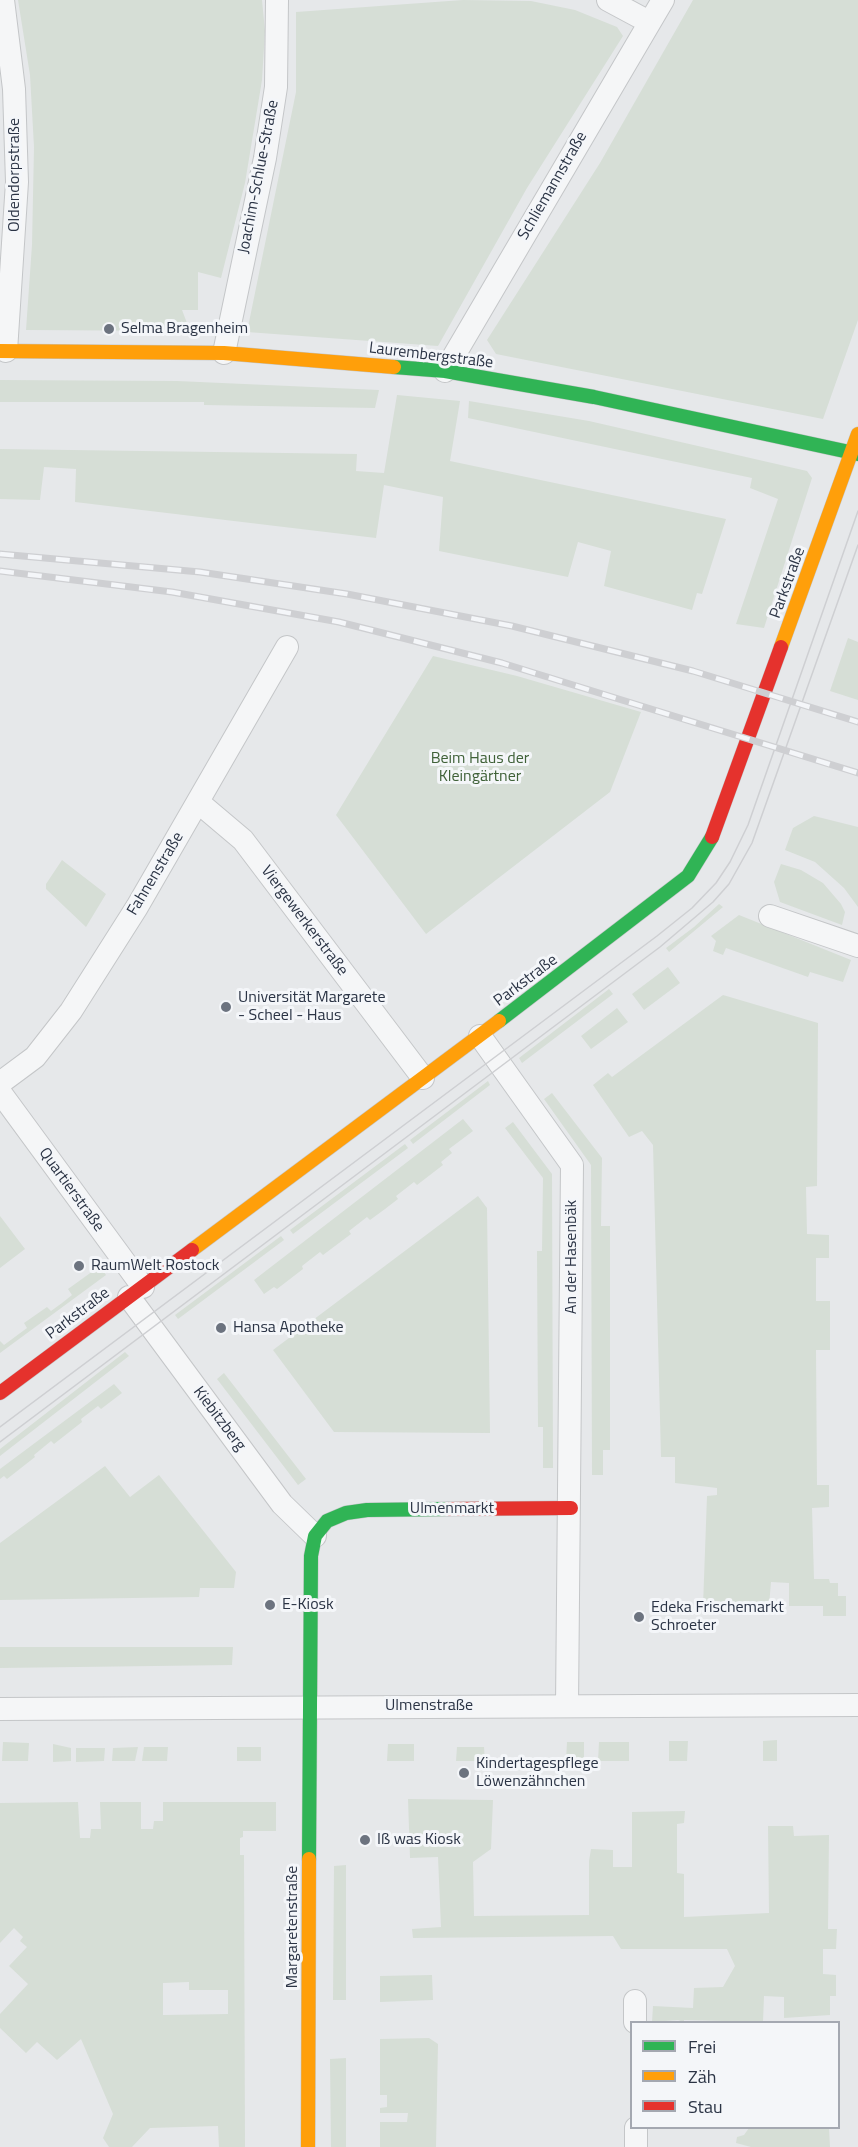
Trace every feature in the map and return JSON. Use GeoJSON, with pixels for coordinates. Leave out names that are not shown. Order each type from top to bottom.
{"type":"FeatureCollection","features":[{"type":"Feature","properties":{"kind":"street","name":"Oldendorpstraße"},"geometry":{"type":"LineString","coordinates":[[3,0],[14,89],[17,182],[3,351]]}},
{"type":"Feature","properties":{"kind":"street","name":"Joachim-Schlue-Straße"},"geometry":{"type":"LineString","coordinates":[[224,353],[265,158],[274,99],[278,0]]}},
{"type":"Feature","properties":{"kind":"street"},"geometry":{"type":"LineString","coordinates":[[608,0],[649,22]]}},
{"type":"Feature","properties":{"kind":"street","name":"Schliemannstraße"},"geometry":{"type":"LineString","coordinates":[[444,372],[663,0]]}},
{"type":"Feature","properties":{"kind":"street","name":"Laurembergstraße"},"geometry":{"type":"LineString","coordinates":[[3,351],[224,353],[444,372],[594,397],[855,454]]}},
{"type":"Feature","properties":{"kind":"street","name":"Parkstraße"},"geometry":{"type":"LineString","coordinates":[[0,1393],[658,902],[697,864],[716,828],[855,454],[858,434]]}},
{"type":"Feature","properties":{"kind":"street","name":"Fahnenstraße"},"geometry":{"type":"LineString","coordinates":[[0,1083],[47,1045],[137,908],[287,647]]}},
{"type":"Feature","properties":{"kind":"street","name":"Viergewerkerstraße"},"geometry":{"type":"LineString","coordinates":[[198,802],[243,840],[423,1078]]}},
{"type":"Feature","properties":{"kind":"street"},"geometry":{"type":"LineString","coordinates":[[770,916],[858,946]]}},
{"type":"Feature","properties":{"kind":"street","name":"An der Hasenbäk"},"geometry":{"type":"LineString","coordinates":[[480,1036],[572,1165],[571,1508]]}},
{"type":"Feature","properties":{"kind":"street","name":"Quartierstraße"},"geometry":{"type":"LineString","coordinates":[[0,1092],[136,1292]]}},
{"type":"Feature","properties":{"kind":"street","name":"Kiebitzberg"},"geometry":{"type":"LineString","coordinates":[[136,1292],[282,1504],[315,1536]]}},
{"type":"Feature","properties":{"kind":"street"},"geometry":{"type":"LineString","coordinates":[[567,1706],[571,1508]]}},
{"type":"Feature","properties":{"kind":"street","name":"Ulmenmarkt"},"geometry":{"type":"LineString","coordinates":[[315,1536],[327,1521],[346,1513],[367,1510],[571,1508]]}},
{"type":"Feature","properties":{"kind":"street"},"geometry":{"type":"LineString","coordinates":[[310,1707],[311,1556],[315,1536]]}},
{"type":"Feature","properties":{"kind":"street","name":"Ulmenstraße"},"geometry":{"type":"LineString","coordinates":[[0,1709],[858,1705]]}},
{"type":"Feature","properties":{"kind":"street","name":"Margaretenstraße"},"geometry":{"type":"LineString","coordinates":[[308,2147],[310,1707]]}},
{"type":"Feature","properties":{"kind":"street"},"geometry":{"type":"LineString","coordinates":[[636,2129],[636,2147]]}},
{"type":"Feature","properties":{"kind":"green space"},"geometry":{"type":"Polygon","coordinates":[[[18,0],[262,0],[265,31],[262,80],[245,183],[221,278],[198,272],[198,310],[182,310],[190,331],[26,330],[32,245],[34,147],[30,75],[18,0]]]}},
{"type":"Feature","properties":{"kind":"green space"},"geometry":{"type":"Polygon","coordinates":[[[463,0],[531,1],[575,10],[617,27],[623,36],[527,188],[438,346],[247,332],[296,92],[296,12],[463,0]]]}},
{"type":"Feature","properties":{"kind":"green space"},"geometry":{"type":"Polygon","coordinates":[[[693,0],[858,0],[858,320],[823,419],[496,354],[487,340],[600,163],[693,0]]]}},
{"type":"Feature","properties":{"kind":"green space"},"geometry":{"type":"Polygon","coordinates":[[[0,380],[177,381],[379,390],[375,408],[204,405],[204,402],[0,402],[0,380]]]}},
{"type":"Feature","properties":{"kind":"green space"},"geometry":{"type":"Polygon","coordinates":[[[397,395],[460,401],[450,461],[726,519],[702,594],[697,593],[692,610],[604,586],[611,551],[578,542],[568,577],[439,551],[443,497],[384,485],[376,538],[75,502],[76,469],[44,467],[40,500],[0,499],[0,449],[357,454],[356,471],[384,473],[397,395]]]}},
{"type":"Feature","properties":{"kind":"green space"},"geometry":{"type":"Polygon","coordinates":[[[469,401],[589,421],[807,471],[812,478],[764,628],[736,624],[778,499],[750,488],[752,478],[468,418],[469,401]]]}},
{"type":"Feature","properties":{"kind":"green space"},"geometry":{"type":"Polygon","coordinates":[[[848,638],[858,642],[858,700],[830,691],[848,638]]]}},
{"type":"Feature","properties":{"kind":"green space","name":"Beim Haus der Kleingärtner"},"geometry":{"type":"Polygon","coordinates":[[[433,656],[517,676],[641,712],[610,792],[426,934],[336,815],[433,656]]]}},
{"type":"Feature","properties":{"kind":"green space"},"geometry":{"type":"Polygon","coordinates":[[[814,816],[858,827],[858,907],[844,888],[815,862],[785,850],[793,828],[814,816]]]}},
{"type":"Feature","properties":{"kind":"green space"},"geometry":{"type":"Polygon","coordinates":[[[62,860],[106,894],[86,927],[46,889],[46,884],[62,860]]]}},
{"type":"Feature","properties":{"kind":"green space"},"geometry":{"type":"Polygon","coordinates":[[[781,864],[801,870],[823,883],[845,912],[842,925],[780,902],[774,882],[781,864]]]}},
{"type":"Feature","properties":{"kind":"green space"},"geometry":{"type":"Polygon","coordinates":[[[719,904],[723,907],[669,952],[666,948],[719,904]]]}},
{"type":"Feature","properties":{"kind":"green space"},"geometry":{"type":"Polygon","coordinates":[[[739,915],[851,960],[843,982],[810,972],[808,977],[726,948],[723,955],[713,951],[716,941],[711,936],[739,915]]]}},
{"type":"Feature","properties":{"kind":"green space"},"geometry":{"type":"Polygon","coordinates":[[[668,967],[680,983],[644,1010],[632,994],[668,967]]]}},
{"type":"Feature","properties":{"kind":"green space"},"geometry":{"type":"Polygon","coordinates":[[[609,989],[613,994],[522,1063],[519,1058],[609,989]]]}},
{"type":"Feature","properties":{"kind":"green space"},"geometry":{"type":"Polygon","coordinates":[[[723,995],[818,1023],[817,1186],[806,1187],[807,1234],[829,1235],[829,1258],[816,1258],[816,1301],[830,1301],[830,1350],[816,1350],[817,1485],[829,1485],[829,1507],[812,1508],[814,1579],[829,1579],[830,1583],[838,1583],[838,1596],[846,1596],[846,1616],[823,1616],[823,1606],[789,1606],[789,1583],[771,1582],[769,1606],[703,1606],[707,1496],[717,1495],[717,1488],[675,1483],[675,1457],[661,1457],[653,1145],[642,1131],[629,1137],[593,1085],[608,1073],[612,1077],[723,995]]]}},
{"type":"Feature","properties":{"kind":"green space"},"geometry":{"type":"Polygon","coordinates":[[[617,1008],[628,1022],[591,1049],[581,1036],[617,1008]]]}},
{"type":"Feature","properties":{"kind":"green space"},"geometry":{"type":"Polygon","coordinates":[[[488,1081],[490,1085],[413,1144],[410,1140],[488,1081]]]}},
{"type":"Feature","properties":{"kind":"green space"},"geometry":{"type":"Polygon","coordinates":[[[552,1093],[602,1158],[601,1226],[610,1226],[610,1450],[603,1450],[603,1475],[592,1475],[591,1165],[544,1099],[552,1093]]]}},
{"type":"Feature","properties":{"kind":"green space"},"geometry":{"type":"Polygon","coordinates":[[[463,1119],[473,1131],[449,1149],[452,1153],[441,1162],[443,1165],[417,1185],[414,1182],[396,1196],[398,1199],[370,1220],[367,1217],[349,1231],[351,1234],[323,1255],[320,1252],[277,1289],[274,1287],[264,1294],[254,1280],[463,1119]]]}},
{"type":"Feature","properties":{"kind":"green space"},"geometry":{"type":"Polygon","coordinates":[[[513,1122],[552,1174],[553,1468],[543,1468],[543,1427],[538,1427],[537,1251],[542,1251],[543,1178],[505,1128],[513,1122]]]}},
{"type":"Feature","properties":{"kind":"green space"},"geometry":{"type":"Polygon","coordinates":[[[405,1144],[408,1148],[293,1234],[290,1230],[405,1144]]]}},
{"type":"Feature","properties":{"kind":"green space"},"geometry":{"type":"Polygon","coordinates":[[[478,1196],[487,1208],[490,1433],[334,1432],[273,1350],[478,1196]]]}},
{"type":"Feature","properties":{"kind":"green space"},"geometry":{"type":"Polygon","coordinates":[[[0,1216],[25,1249],[0,1268],[0,1216]]]}},
{"type":"Feature","properties":{"kind":"green space"},"geometry":{"type":"Polygon","coordinates":[[[281,1236],[284,1240],[178,1319],[175,1315],[281,1236]]]}},
{"type":"Feature","properties":{"kind":"green space"},"geometry":{"type":"Polygon","coordinates":[[[100,1266],[106,1275],[0,1353],[0,1341],[4,1345],[27,1328],[24,1323],[47,1307],[51,1311],[62,1303],[72,1295],[68,1289],[100,1266]]]}},
{"type":"Feature","properties":{"kind":"green space"},"geometry":{"type":"Polygon","coordinates":[[[125,1352],[129,1356],[0,1456],[0,1449],[125,1352]]]}},
{"type":"Feature","properties":{"kind":"green space"},"geometry":{"type":"Polygon","coordinates":[[[224,1373],[306,1479],[298,1485],[217,1379],[224,1373]]]}},
{"type":"Feature","properties":{"kind":"green space"},"geometry":{"type":"Polygon","coordinates":[[[114,1384],[122,1393],[101,1409],[98,1406],[54,1444],[51,1441],[7,1479],[4,1476],[0,1479],[0,1469],[114,1384]]]}},
{"type":"Feature","properties":{"kind":"green space"},"geometry":{"type":"Polygon","coordinates":[[[105,1466],[130,1497],[159,1475],[236,1572],[234,1588],[200,1588],[199,1597],[0,1600],[0,1543],[105,1466]]]}},
{"type":"Feature","properties":{"kind":"green space"},"geometry":{"type":"Polygon","coordinates":[[[0,1647],[233,1647],[232,1665],[0,1668],[0,1647]]]}},
{"type":"Feature","properties":{"kind":"green space"},"geometry":{"type":"Polygon","coordinates":[[[777,1740],[777,1761],[763,1761],[763,1741],[777,1740]]]}},
{"type":"Feature","properties":{"kind":"green space"},"geometry":{"type":"Polygon","coordinates":[[[669,1741],[688,1741],[687,1761],[669,1761],[669,1741]]]}},
{"type":"Feature","properties":{"kind":"green space"},"geometry":{"type":"Polygon","coordinates":[[[3,1742],[29,1743],[28,1761],[2,1761],[3,1742]]]}},
{"type":"Feature","properties":{"kind":"green space"},"geometry":{"type":"Polygon","coordinates":[[[567,1742],[584,1742],[584,1761],[566,1761],[567,1742]]]}},
{"type":"Feature","properties":{"kind":"green space"},"geometry":{"type":"Polygon","coordinates":[[[599,1742],[629,1742],[629,1761],[598,1761],[599,1742]]]}},
{"type":"Feature","properties":{"kind":"green space"},"geometry":{"type":"Polygon","coordinates":[[[53,1744],[71,1748],[71,1761],[53,1762],[53,1744]]]}},
{"type":"Feature","properties":{"kind":"green space"},"geometry":{"type":"Polygon","coordinates":[[[388,1744],[414,1744],[414,1761],[387,1761],[388,1744]]]}},
{"type":"Feature","properties":{"kind":"green space"},"geometry":{"type":"Polygon","coordinates":[[[138,1747],[135,1761],[112,1761],[113,1748],[138,1747]]]}},
{"type":"Feature","properties":{"kind":"green space"},"geometry":{"type":"Polygon","coordinates":[[[144,1747],[168,1747],[167,1761],[142,1761],[144,1747]]]}},
{"type":"Feature","properties":{"kind":"green space"},"geometry":{"type":"Polygon","coordinates":[[[237,1747],[261,1747],[261,1761],[237,1761],[237,1747]]]}},
{"type":"Feature","properties":{"kind":"green space"},"geometry":{"type":"Polygon","coordinates":[[[457,1747],[484,1747],[485,1761],[456,1761],[457,1747]]]}},
{"type":"Feature","properties":{"kind":"green space"},"geometry":{"type":"Polygon","coordinates":[[[76,1748],[105,1748],[104,1761],[76,1762],[76,1748]]]}},
{"type":"Feature","properties":{"kind":"green space"},"geometry":{"type":"Polygon","coordinates":[[[408,1799],[493,1800],[491,1849],[473,1862],[474,1916],[589,1915],[591,1849],[613,1850],[613,1867],[632,1867],[632,1812],[685,1811],[684,1823],[677,1824],[677,1873],[684,1874],[684,1917],[769,1913],[768,1826],[793,1826],[794,1836],[829,1835],[828,1929],[837,1929],[836,1949],[823,1949],[823,1974],[836,1975],[836,1996],[830,1996],[830,2015],[784,2018],[784,1997],[764,1996],[763,2021],[652,2021],[653,2006],[693,2008],[694,1988],[723,1987],[735,1966],[727,1949],[621,1949],[613,1936],[413,1938],[412,1929],[441,1927],[438,1857],[410,1858],[408,1799]]]}},
{"type":"Feature","properties":{"kind":"green space"},"geometry":{"type":"Polygon","coordinates":[[[78,1802],[80,1838],[90,1838],[91,1829],[101,1829],[100,1802],[141,1802],[141,1829],[153,1829],[154,1821],[163,1821],[163,1802],[276,1802],[276,1831],[243,1831],[243,1837],[240,1838],[240,1855],[244,1855],[245,2147],[219,2147],[218,2126],[150,2128],[132,2147],[109,2147],[103,2138],[113,2114],[81,2039],[57,2060],[37,2042],[26,2053],[0,2028],[0,2014],[28,1984],[9,1966],[27,1947],[20,1941],[23,1937],[14,1928],[0,1943],[0,1803],[78,1802]],[[189,1982],[163,1983],[163,2015],[228,2014],[228,1990],[189,1990],[189,1982]]]}},
{"type":"Feature","properties":{"kind":"green space"},"geometry":{"type":"Polygon","coordinates":[[[346,1865],[346,2000],[333,2000],[334,1866],[346,1865]]]}},
{"type":"Feature","properties":{"kind":"green space"},"geometry":{"type":"Polygon","coordinates":[[[432,1975],[433,2000],[380,2002],[380,1976],[432,1975]]]}},
{"type":"Feature","properties":{"kind":"green space"},"geometry":{"type":"Polygon","coordinates":[[[429,2038],[438,2044],[436,2147],[380,2147],[380,2122],[407,2122],[408,2113],[380,2113],[380,2108],[387,2107],[387,2095],[380,2095],[380,2039],[429,2038]]]}},
{"type":"Feature","properties":{"kind":"green space"},"geometry":{"type":"Polygon","coordinates":[[[346,2058],[346,2147],[331,2147],[330,2059],[346,2058]]]}},
{"type":"Feature","properties":{"kind":"green space"},"geometry":{"type":"Polygon","coordinates":[[[748,2129],[829,2129],[830,2147],[751,2147],[736,2143],[737,2137],[744,2135],[748,2129]]]}},
{"type":"Feature","properties":{"kind":"tram line"},"geometry":{"type":"LineString","coordinates":[[0,1427],[657,936],[692,908],[716,883],[730,862],[748,825],[858,511]]}},
{"type":"Feature","properties":{"kind":"tram line"},"geometry":{"type":"LineString","coordinates":[[0,1442],[660,947],[713,902],[729,884],[752,843],[858,545]]}},
{"type":"Feature","properties":{"kind":"railway"},"geometry":{"type":"LineString","coordinates":[[0,554],[200,572],[347,594],[512,626],[693,671],[858,722]]}},
{"type":"Feature","properties":{"kind":"railway"},"geometry":{"type":"LineString","coordinates":[[0,571],[172,592],[339,622],[502,663],[858,773]]}},
{"type":"Feature","properties":{"kind":"traffic: fast"},"geometry":{"type":"LineString","coordinates":[[394,367],[445,371],[594,397],[858,454]]}},
{"type":"Feature","properties":{"kind":"traffic: fast"},"geometry":{"type":"LineString","coordinates":[[499,1021],[688,876],[712,837]]}},
{"type":"Feature","properties":{"kind":"traffic: fast"},"geometry":{"type":"LineString","coordinates":[[309,1859],[311,1556],[315,1536],[327,1521],[346,1513],[367,1510],[448,1509]]}},
{"type":"Feature","properties":{"kind":"traffic: slow"},"geometry":{"type":"LineString","coordinates":[[0,351],[224,353],[394,367]]}},
{"type":"Feature","properties":{"kind":"traffic: slow"},"geometry":{"type":"LineString","coordinates":[[781,647],[858,434]]}},
{"type":"Feature","properties":{"kind":"traffic: slow"},"geometry":{"type":"LineString","coordinates":[[192,1250],[499,1021]]}},
{"type":"Feature","properties":{"kind":"traffic: slow"},"geometry":{"type":"LineString","coordinates":[[308,2147],[309,1859]]}},
{"type":"Feature","properties":{"kind":"traffic: jam"},"geometry":{"type":"LineString","coordinates":[[712,837],[781,647]]}},
{"type":"Feature","properties":{"kind":"traffic: jam"},"geometry":{"type":"LineString","coordinates":[[0,1393],[192,1250]]}},
{"type":"Feature","properties":{"kind":"traffic: jam"},"geometry":{"type":"LineString","coordinates":[[448,1509],[571,1508]]}},
{"type":"Feature","properties":{"kind":"place","name":"Selma Bragenheim"},"geometry":{"type":"Point","coordinates":[109,329]}},
{"type":"Feature","properties":{"kind":"place","name":"Universität Margarete - Scheel - Haus"},"geometry":{"type":"Point","coordinates":[226,1007]}},
{"type":"Feature","properties":{"kind":"place","name":"RaumWelt Rostock"},"geometry":{"type":"Point","coordinates":[79,1266]}},
{"type":"Feature","properties":{"kind":"place","name":"Hansa Apotheke"},"geometry":{"type":"Point","coordinates":[221,1328]}},
{"type":"Feature","properties":{"kind":"place","name":"E-Kiosk"},"geometry":{"type":"Point","coordinates":[270,1605]}},
{"type":"Feature","properties":{"kind":"place","name":"Edeka Frischemarkt Schroeter"},"geometry":{"type":"Point","coordinates":[639,1617]}},
{"type":"Feature","properties":{"kind":"place","name":"Kindertagespflege Löwenzähnchen"},"geometry":{"type":"Point","coordinates":[464,1773]}},
{"type":"Feature","properties":{"kind":"place","name":"Iß was Kiosk"},"geometry":{"type":"Point","coordinates":[365,1840]}}]}
